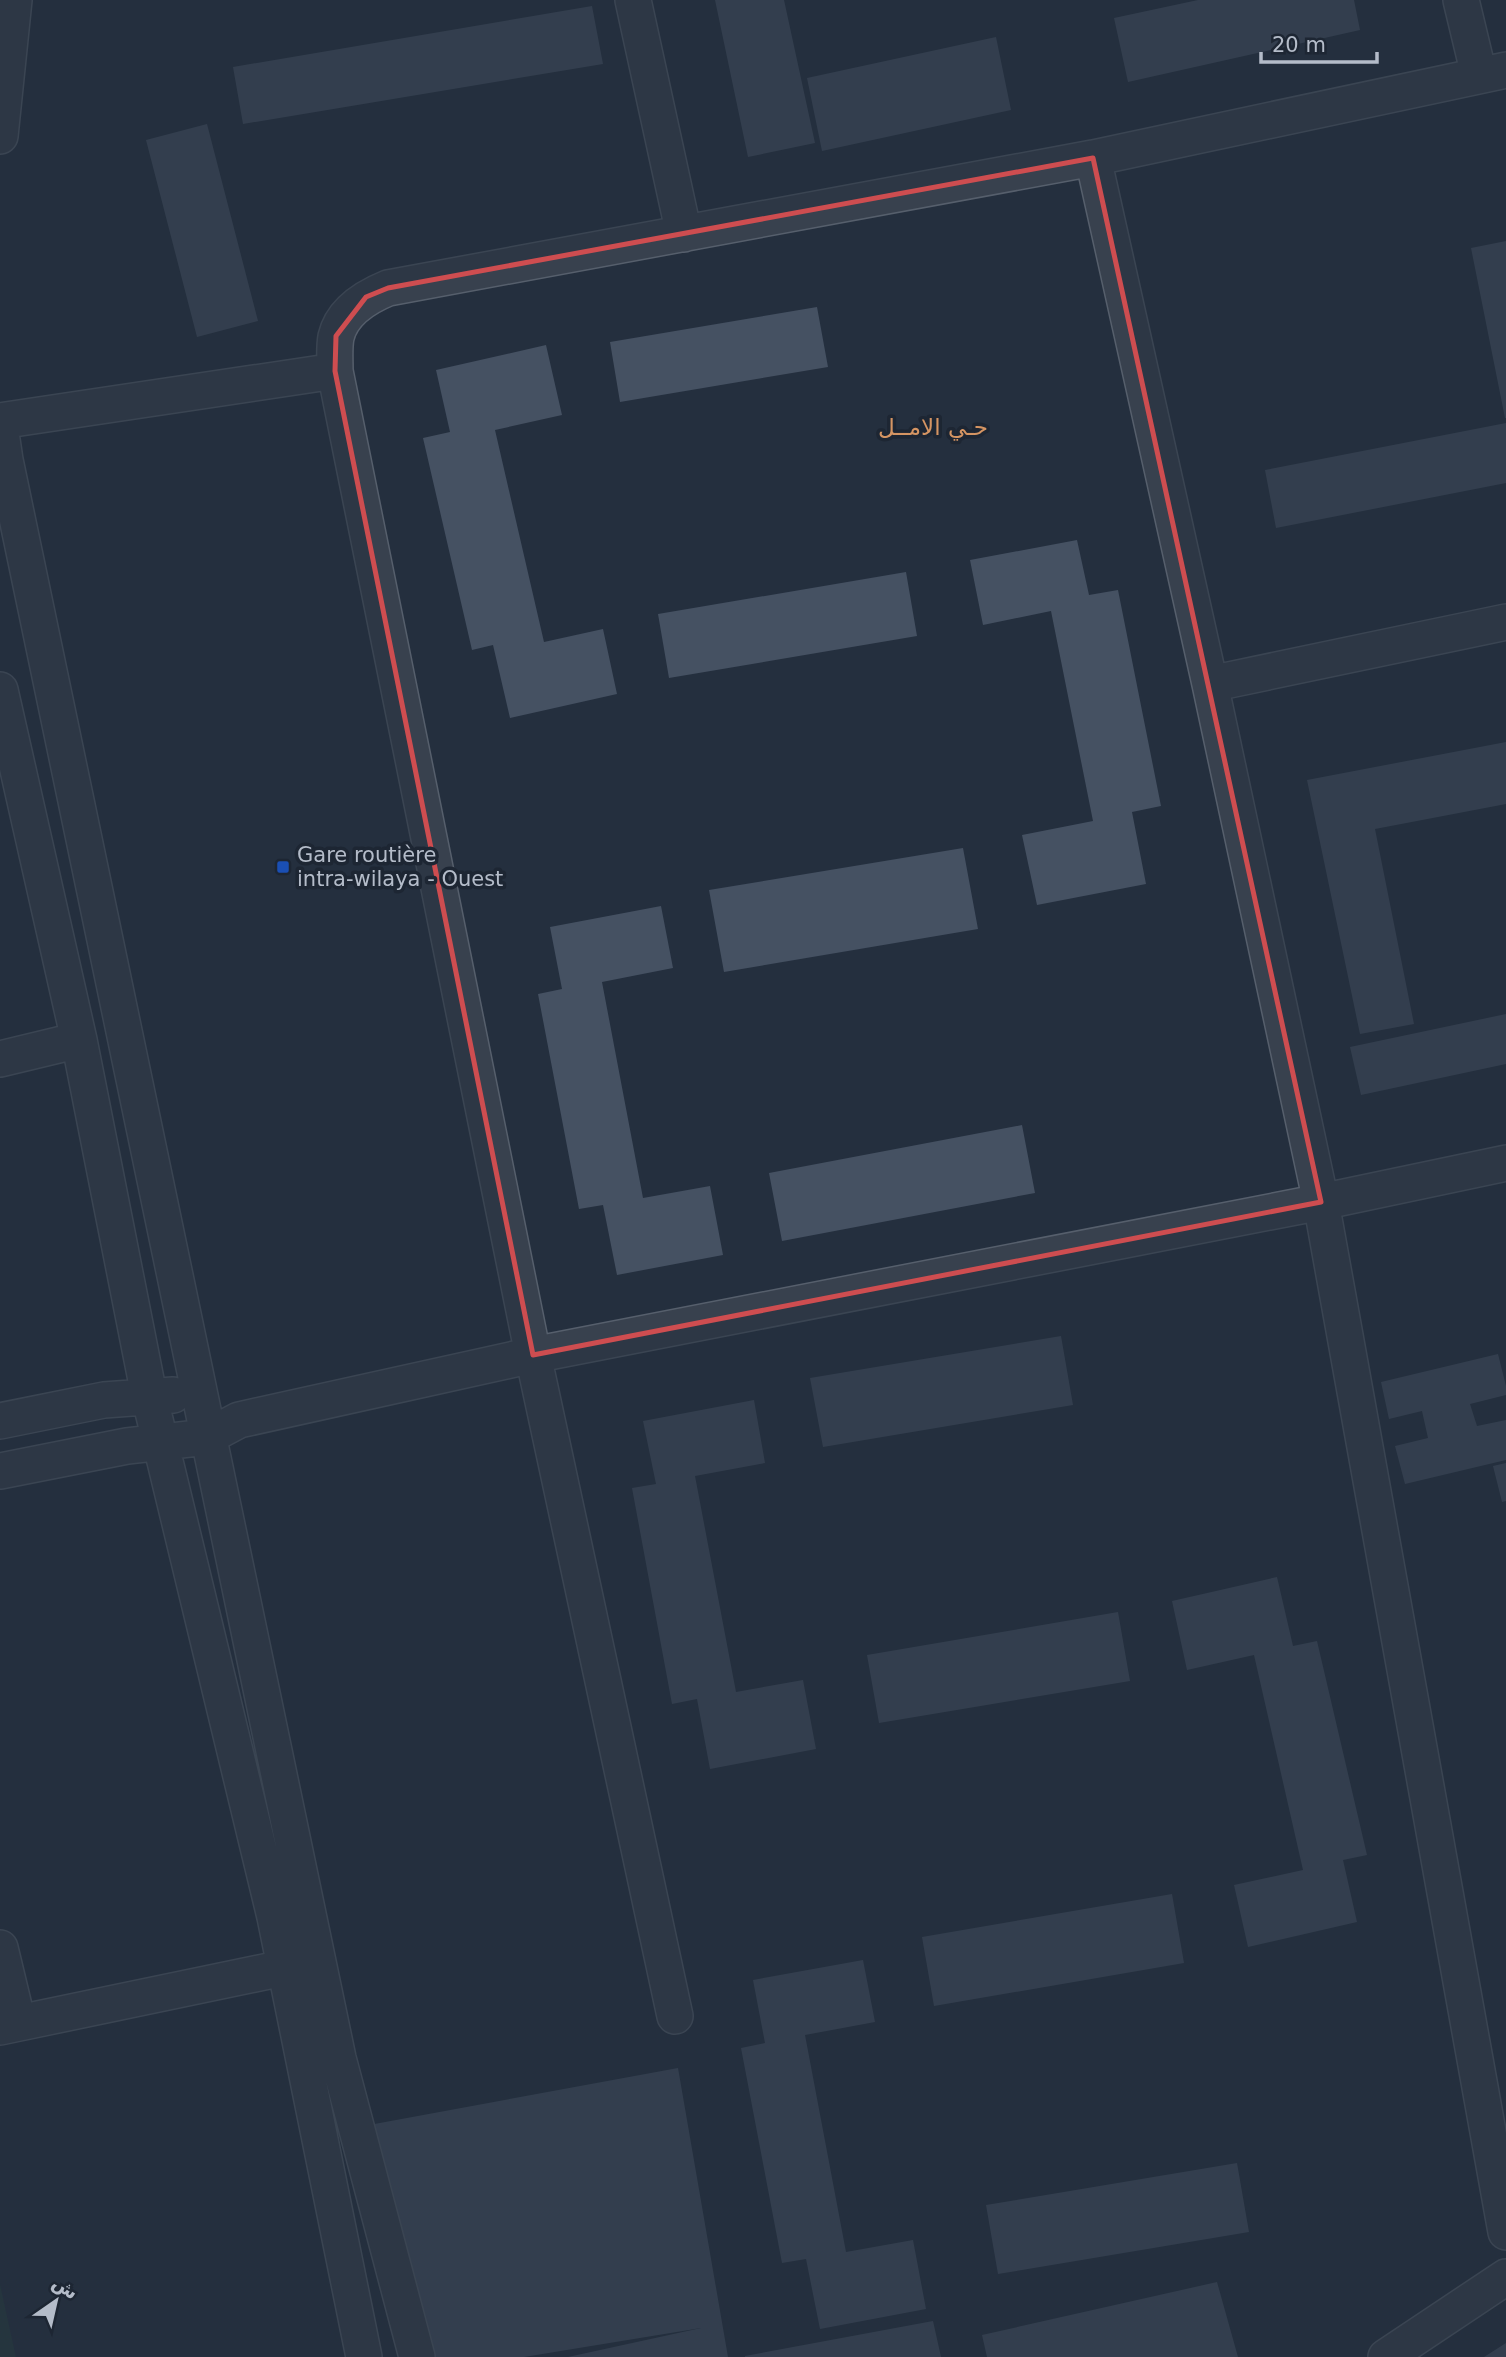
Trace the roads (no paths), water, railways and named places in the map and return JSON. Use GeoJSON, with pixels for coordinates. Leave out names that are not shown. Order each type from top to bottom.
{"type":"FeatureCollection","features":[{"type":"Feature","properties":{"kind":"street"},"geometry":{"type":"LineString","coordinates":[[0,136],[14,0]]}},
{"type":"Feature","properties":{"kind":"street"},"geometry":{"type":"LineString","coordinates":[[634,0],[684,234]]}},
{"type":"Feature","properties":{"kind":"street"},"geometry":{"type":"LineString","coordinates":[[675,2016],[533,1355],[335,371],[336,336],[349,312],[366,297],[388,288],[1093,158],[1492,72],[1461,0]]}},
{"type":"Feature","properties":{"kind":"street"},"geometry":{"type":"LineString","coordinates":[[1093,158],[1321,1202],[1506,2232]]}},
{"type":"Feature","properties":{"kind":"street"},"geometry":{"type":"LineString","coordinates":[[335,371],[0,424],[5,460],[207,1437],[301,1965],[364,2357]]}},
{"type":"Feature","properties":{"kind":"street"},"geometry":{"type":"LineString","coordinates":[[1210,684],[1506,622]]}},
{"type":"Feature","properties":{"kind":"street"},"geometry":{"type":"LineString","coordinates":[[0,690],[79,1040],[149,1395],[275,1917],[301,1965],[338,2058],[417,2357]]}},
{"type":"Feature","properties":{"kind":"street"},"geometry":{"type":"LineString","coordinates":[[0,1059],[79,1040]]}},
{"type":"Feature","properties":{"kind":"street"},"geometry":{"type":"LineString","coordinates":[[0,1471],[127,1446],[207,1437],[239,1420],[533,1355],[1321,1202],[1506,1163]]}},
{"type":"Feature","properties":{"kind":"street"},"geometry":{"type":"LineString","coordinates":[[0,1421],[104,1400],[149,1395],[198,1394],[239,1420]]}},
{"type":"Feature","properties":{"kind":"street"},"geometry":{"type":"LineString","coordinates":[[0,1948],[9,2025],[301,1965]]}},
{"type":"Feature","properties":{"kind":"street"},"geometry":{"type":"LineString","coordinates":[[1386,2357],[1506,2277]]}},
{"type":"Feature","properties":{"kind":"place","name":"Gare routière intra-wilaya - Ouest"},"geometry":{"type":"Point","coordinates":[283,867]}},
{"type":"Feature","properties":{"kind":"district","name":"حـي الامــل"},"geometry":{"type":"Point","coordinates":[933,427]}}]}
